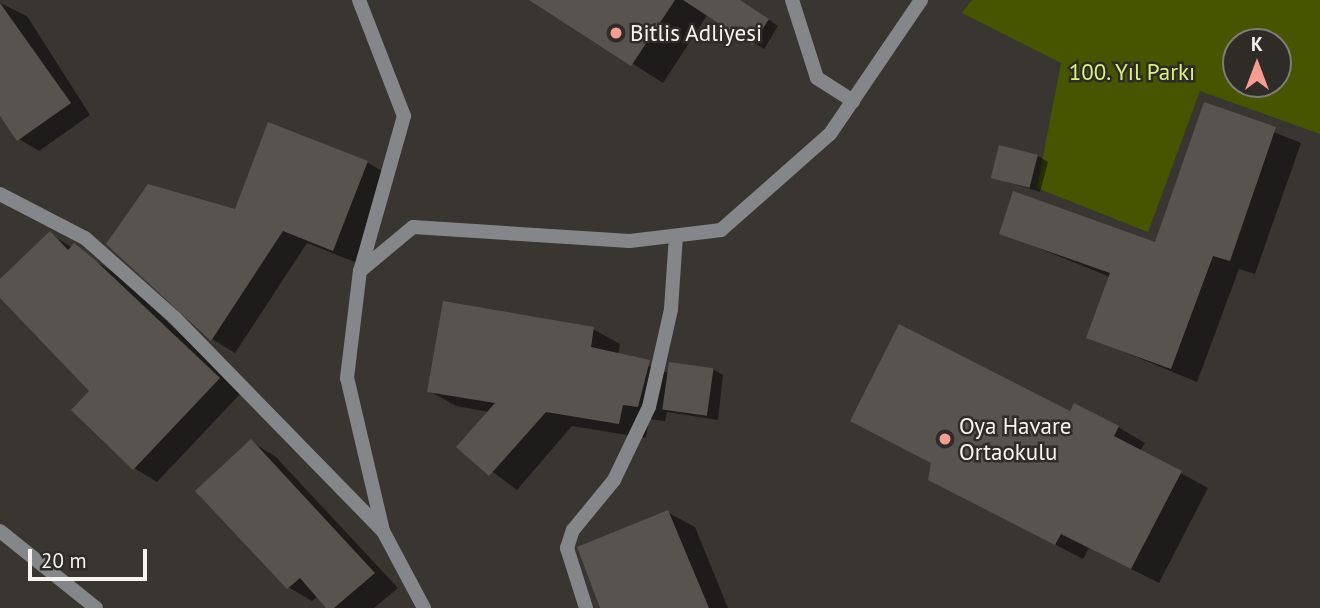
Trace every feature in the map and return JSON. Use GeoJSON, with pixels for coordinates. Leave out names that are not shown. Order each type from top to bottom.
{"type":"FeatureCollection","features":[{"type":"Feature","properties":{"kind":"street"},"geometry":{"type":"LineString","coordinates":[[359,0],[404,117],[360,271],[347,378],[383,531],[424,608]]}},
{"type":"Feature","properties":{"kind":"street"},"geometry":{"type":"LineString","coordinates":[[792,0],[817,78],[853,101]]}},
{"type":"Feature","properties":{"kind":"street"},"geometry":{"type":"LineString","coordinates":[[360,271],[413,227],[630,242],[721,230],[830,134],[920,0]]}},
{"type":"Feature","properties":{"kind":"street"},"geometry":{"type":"LineString","coordinates":[[0,194],[85,238],[175,318],[383,531]]}},
{"type":"Feature","properties":{"kind":"street"},"geometry":{"type":"LineString","coordinates":[[586,608],[567,548],[573,530],[614,480],[649,407],[671,309],[676,236]]}},
{"type":"Feature","properties":{"kind":"street"},"geometry":{"type":"LineString","coordinates":[[0,531],[96,608]]}},
{"type":"Feature","properties":{"kind":"green space","name":"100. Yıl Parkı"},"geometry":{"type":"Polygon","coordinates":[[[972,0],[1320,0],[1320,134],[1200,91],[1148,232],[1037,188],[1061,63],[962,13],[972,0]]]}},
{"type":"Feature","properties":{"kind":"building","name":"Bitlis Adliyesi"},"geometry":{"type":"Polygon","coordinates":[[[529,0],[675,0],[631,66],[529,0]]]}},
{"type":"Feature","properties":{"kind":"building"},"geometry":{"type":"Polygon","coordinates":[[[683,0],[740,0],[769,19],[752,45],[683,0]]]}},
{"type":"Feature","properties":{"kind":"building"},"geometry":{"type":"Polygon","coordinates":[[[0,3],[71,103],[17,141],[0,116],[0,3]]]}},
{"type":"Feature","properties":{"kind":"building"},"geometry":{"type":"Polygon","coordinates":[[[1204,102],[1276,127],[1230,261],[1213,256],[1171,369],[1086,338],[1110,273],[999,234],[1013,191],[1155,242],[1204,102]]]}},
{"type":"Feature","properties":{"kind":"building"},"geometry":{"type":"Polygon","coordinates":[[[268,122],[368,161],[333,251],[283,231],[211,341],[106,244],[148,184],[235,209],[268,122]]]}},
{"type":"Feature","properties":{"kind":"building"},"geometry":{"type":"Polygon","coordinates":[[[999,145],[1038,155],[1030,188],[991,178],[999,145]]]}},
{"type":"Feature","properties":{"kind":"building"},"geometry":{"type":"Polygon","coordinates":[[[50,231],[68,250],[74,243],[95,260],[220,378],[133,470],[71,410],[89,391],[0,298],[0,279],[50,231]]]}},
{"type":"Feature","properties":{"kind":"building"},"geometry":{"type":"Polygon","coordinates":[[[443,301],[594,327],[591,347],[650,360],[638,407],[623,405],[619,424],[546,412],[489,476],[456,447],[495,403],[427,392],[443,301]]]}},
{"type":"Feature","properties":{"kind":"building"},"geometry":{"type":"Polygon","coordinates":[[[899,324],[1070,411],[1074,403],[1119,426],[1114,436],[1182,471],[1131,569],[1061,534],[1055,545],[928,480],[931,463],[850,421],[899,324]]]}},
{"type":"Feature","properties":{"kind":"building"},"geometry":{"type":"Polygon","coordinates":[[[669,362],[714,368],[707,416],[662,410],[669,362]]]}},
{"type":"Feature","properties":{"kind":"building"},"geometry":{"type":"Polygon","coordinates":[[[251,439],[375,573],[334,608],[326,608],[300,578],[287,589],[195,491],[251,439]]]}},
{"type":"Feature","properties":{"kind":"building"},"geometry":{"type":"Polygon","coordinates":[[[668,510],[709,608],[600,608],[577,547],[668,510]]]}},
{"type":"Feature","properties":{"kind":"place","name":"Bitlis Adliyesi"},"geometry":{"type":"Point","coordinates":[616,33]}},
{"type":"Feature","properties":{"kind":"place","name":"Oya Havare Ortaokulu"},"geometry":{"type":"Point","coordinates":[945,439]}}]}
